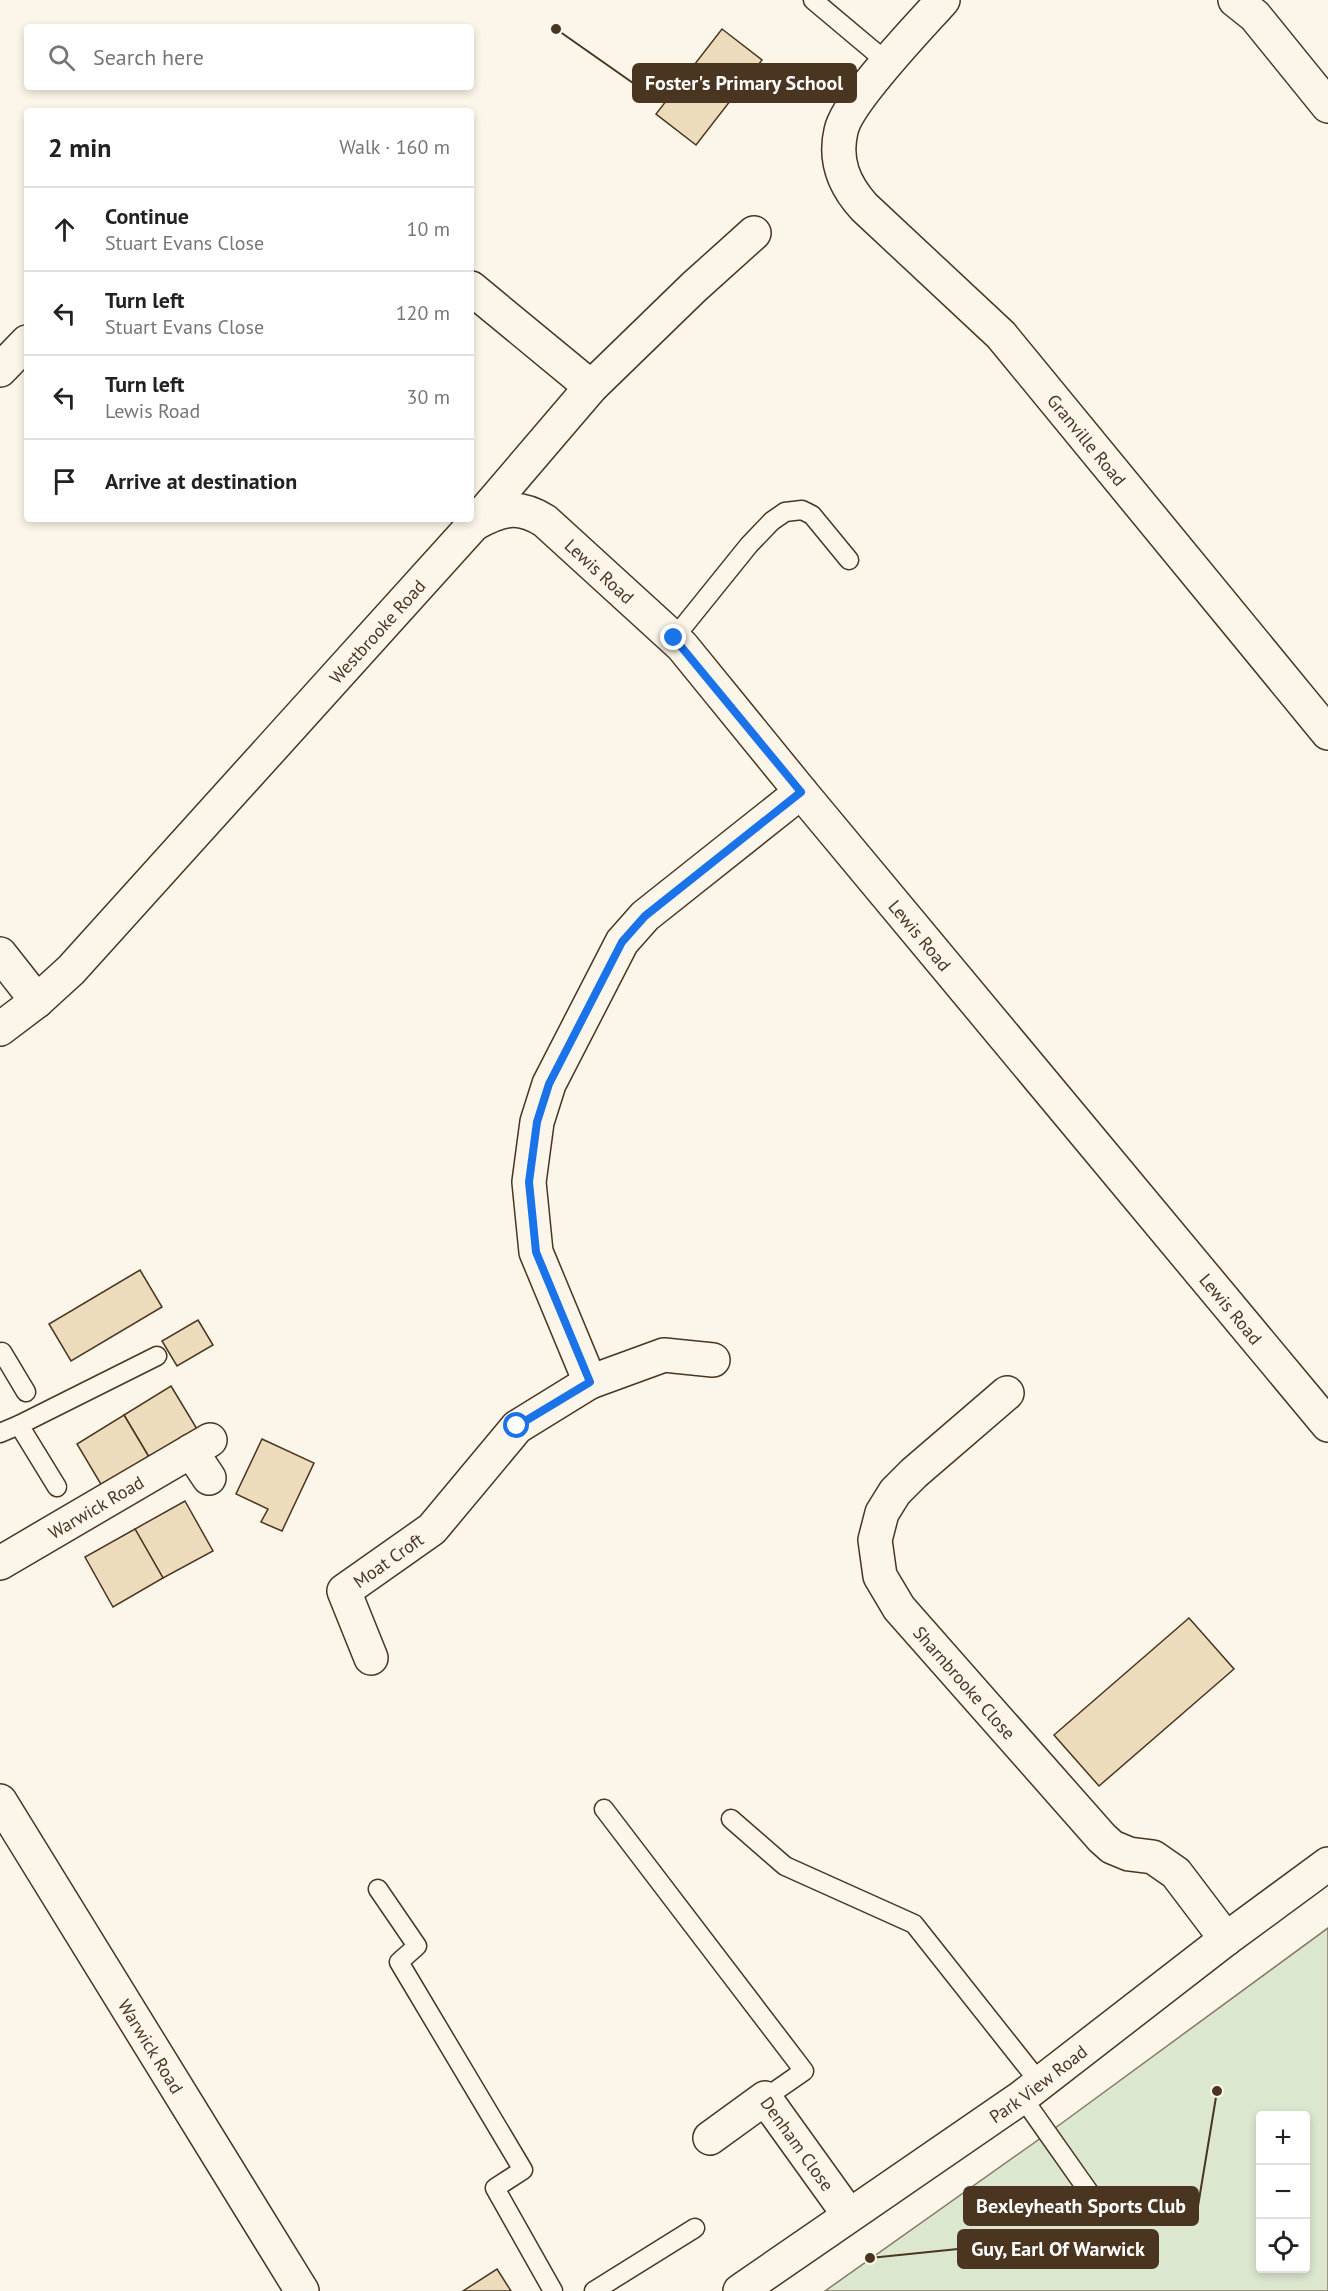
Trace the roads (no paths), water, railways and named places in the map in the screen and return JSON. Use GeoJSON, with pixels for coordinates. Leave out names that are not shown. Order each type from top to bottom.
{"type":"FeatureCollection","features":[{"type":"Feature","properties":{"kind":"street"},"geometry":{"type":"LineString","coordinates":[[888,63],[943,0]]}},
{"type":"Feature","properties":{"kind":"street"},"geometry":{"type":"LineString","coordinates":[[1235,0],[1255,16],[1328,106]]}},
{"type":"Feature","properties":{"kind":"street","name":"Granville Road"},"geometry":{"type":"LineString","coordinates":[[888,63],[852,109],[841,130],[839,158],[842,174],[851,193],[1001,335],[1328,733]]}},
{"type":"Feature","properties":{"kind":"street","name":"Westbrooke Road"},"geometry":{"type":"LineString","coordinates":[[0,1029],[37,1001],[71,970],[474,524],[591,387],[754,233]]}},
{"type":"Feature","properties":{"kind":"street"},"geometry":{"type":"LineString","coordinates":[[474,290],[591,387]]}},
{"type":"Feature","properties":{"kind":"street"},"geometry":{"type":"LineString","coordinates":[[0,370],[24,345]]}},
{"type":"Feature","properties":{"kind":"street","name":"Lewis Road"},"geometry":{"type":"LineString","coordinates":[[474,524],[497,512],[530,511],[545,521],[674,638],[1328,1425]]}},
{"type":"Feature","properties":{"kind":"street"},"geometry":{"type":"LineString","coordinates":[[713,1360],[664,1355],[590,1382],[536,1252],[529,1182],[537,1122],[549,1084],[622,942],[645,916],[801,792]]}},
{"type":"Feature","properties":{"kind":"street"},"geometry":{"type":"LineString","coordinates":[[0,954],[37,1001]]}},
{"type":"Feature","properties":{"kind":"street","name":"Moat Croft"},"geometry":{"type":"LineString","coordinates":[[370,1658],[344,1591],[432,1529],[517,1426],[590,1382]]}},
{"type":"Feature","properties":{"kind":"street","name":"Sharnbrooke Close"},"geometry":{"type":"LineString","coordinates":[[1007,1393],[895,1492],[882,1513],[875,1540],[880,1576],[899,1608],[1102,1838],[1112,1847],[1129,1854],[1153,1857],[1176,1873],[1226,1939]]}},
{"type":"Feature","properties":{"kind":"street","name":"Warwick Road"},"geometry":{"type":"LineString","coordinates":[[0,1563],[201,1445],[209,1478]]}},
{"type":"Feature","properties":{"kind":"street","name":"Warwick Road"},"geometry":{"type":"LineString","coordinates":[[0,1801],[302,2291]]}},
{"type":"Feature","properties":{"kind":"street","name":"Park View Road"},"geometry":{"type":"LineString","coordinates":[[740,2291],[1031,2090],[1328,1863]]}},
{"type":"Feature","properties":{"kind":"street","name":"Denham Close"},"geometry":{"type":"LineString","coordinates":[[710,2138],[765,2098],[849,2215]]}},
{"type":"Feature","properties":{"kind":"lane"},"geometry":{"type":"LineString","coordinates":[[813,0],[888,63]]}},
{"type":"Feature","properties":{"kind":"lane"},"geometry":{"type":"LineString","coordinates":[[674,638],[749,545],[784,512],[802,510],[812,515],[849,560]]}},
{"type":"Feature","properties":{"kind":"lane"},"geometry":{"type":"LineString","coordinates":[[0,1353],[2,1352],[26,1392]]}},
{"type":"Feature","properties":{"kind":"lane"},"geometry":{"type":"LineString","coordinates":[[0,1433],[157,1356]]}},
{"type":"Feature","properties":{"kind":"lane"},"geometry":{"type":"LineString","coordinates":[[19,1425],[57,1487]]}},
{"type":"Feature","properties":{"kind":"lane"},"geometry":{"type":"LineString","coordinates":[[604,1809],[804,2071],[765,2098]]}},
{"type":"Feature","properties":{"kind":"lane"},"geometry":{"type":"LineString","coordinates":[[731,1820],[785,1866],[915,1924],[1031,2090],[1096,2202]]}},
{"type":"Feature","properties":{"kind":"lane"},"geometry":{"type":"LineString","coordinates":[[378,1889],[417,1946],[399,1962],[523,2170],[495,2188],[553,2291]]}},
{"type":"Feature","properties":{"kind":"lane"},"geometry":{"type":"LineString","coordinates":[[594,2291],[695,2228]]}},
{"type":"Feature","properties":{"kind":"place","name":"Foster's Primary School"},"geometry":{"type":"Point","coordinates":[556,29]}},
{"type":"Feature","properties":{"kind":"place","name":"Bexleyheath Sports Club"},"geometry":{"type":"Point","coordinates":[1217,2091]}},
{"type":"Feature","properties":{"kind":"place","name":"Guy, Earl Of Warwick"},"geometry":{"type":"Point","coordinates":[870,2258]}}]}
